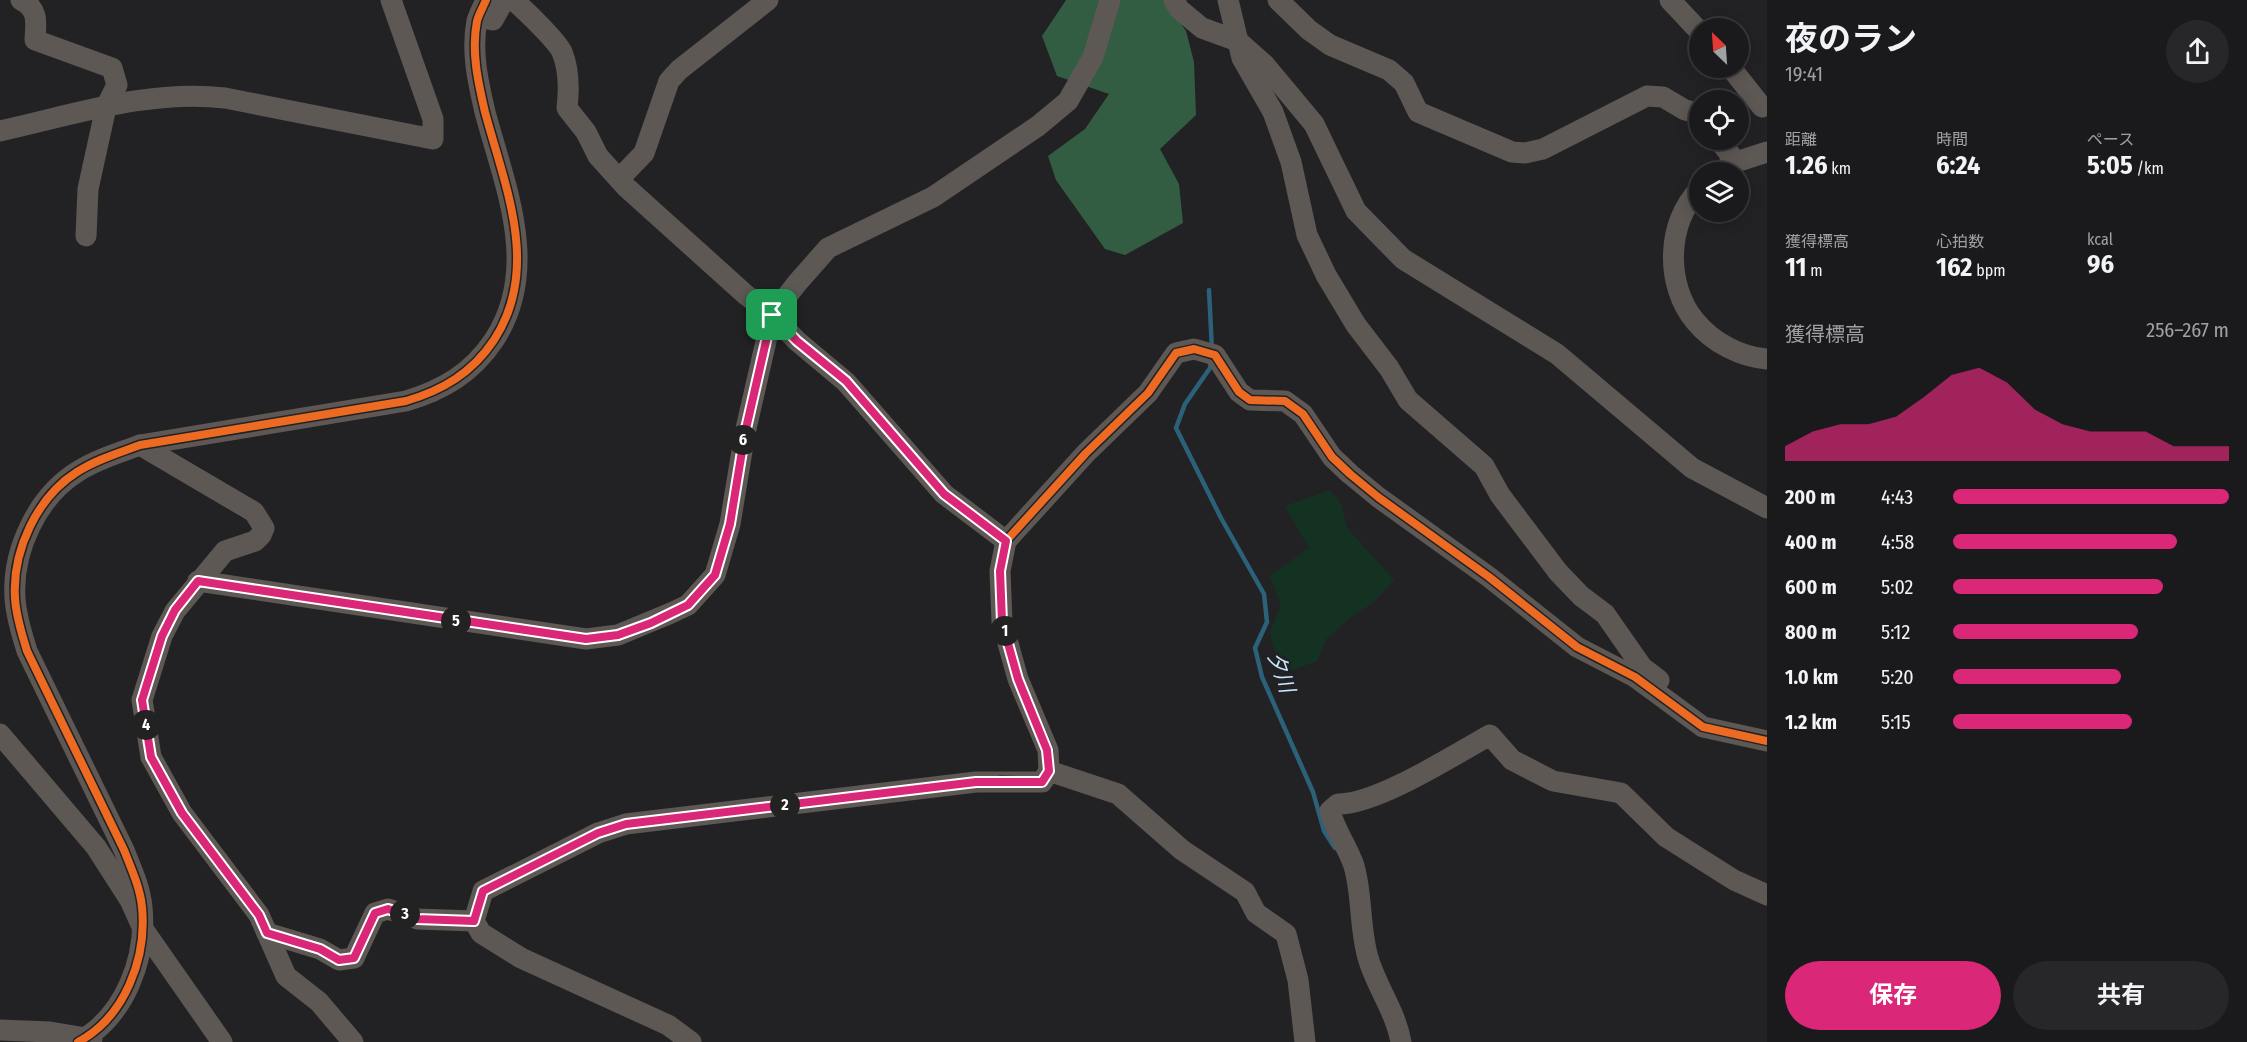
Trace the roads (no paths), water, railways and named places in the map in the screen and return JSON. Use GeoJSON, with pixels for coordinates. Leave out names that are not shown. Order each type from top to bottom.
{"type":"FeatureCollection","features":[{"type":"Feature","properties":{"kind":"street"},"geometry":{"type":"LineString","coordinates":[[21,0],[29,4],[36,14],[35,40],[112,68],[117,85],[106,107],[88,189],[86,236]]}},
{"type":"Feature","properties":{"kind":"street"},"geometry":{"type":"LineString","coordinates":[[0,130],[106,107],[159,98],[200,95],[433,139],[433,119],[391,0]]}},
{"type":"Feature","properties":{"kind":"street"},"geometry":{"type":"LineString","coordinates":[[483,8],[493,20],[504,0]]}},
{"type":"Feature","properties":{"kind":"street"},"geometry":{"type":"LineString","coordinates":[[513,0],[562,52],[569,90],[567,108],[586,132],[598,156],[619,179],[746,295],[846,381],[944,494],[1006,541]]}},
{"type":"Feature","properties":{"kind":"street"},"geometry":{"type":"LineString","coordinates":[[619,179],[644,153],[669,81],[679,70],[768,0]]}},
{"type":"Feature","properties":{"kind":"street"},"geometry":{"type":"LineString","coordinates":[[198,581],[586,639],[618,635],[651,623],[688,605],[715,575],[730,524],[745,433],[772,315],[828,248],[933,197],[1038,126],[1068,101],[1093,57],[1110,0]]}},
{"type":"Feature","properties":{"kind":"street"},"geometry":{"type":"LineString","coordinates":[[1173,0],[1179,9],[1202,28],[1238,41],[1264,64],[1314,124],[1356,211],[1403,259],[1557,354],[1692,468],[1767,508]]}},
{"type":"Feature","properties":{"kind":"street"},"geometry":{"type":"LineString","coordinates":[[1228,0],[1242,58],[1273,112],[1291,162],[1307,235],[1326,275],[1356,325],[1389,368],[1408,400],[1484,466],[1500,495],[1558,572],[1581,596],[1605,614],[1642,667],[1688,701],[1683,711]]}},
{"type":"Feature","properties":{"kind":"street"},"geometry":{"type":"LineString","coordinates":[[1278,0],[1309,30],[1330,45],[1389,70],[1404,84],[1418,112],[1498,148],[1512,152],[1525,153],[1543,149],[1647,96],[1663,97],[1689,111]]}},
{"type":"Feature","properties":{"kind":"street"},"geometry":{"type":"LineString","coordinates":[[1670,0],[1689,20]]}},
{"type":"Feature","properties":{"kind":"street"},"geometry":{"type":"LineString","coordinates":[[0,1030],[50,1032],[89,1041],[123,998],[141,952],[143,929],[142,905],[137,881],[124,849],[27,651],[18,622],[15,597],[16,571],[31,524],[52,493],[76,472],[106,456],[140,445],[405,401],[429,394],[452,383],[472,368],[503,326],[512,304],[518,276],[518,249],[514,224],[477,80],[475,55],[483,8]]}},
{"type":"Feature","properties":{"kind":"street"},"geometry":{"type":"LineString","coordinates":[[1739,78],[1764,109]]}},
{"type":"Feature","properties":{"kind":"street"},"geometry":{"type":"LineString","coordinates":[[1749,108],[1764,109]]}},
{"type":"Feature","properties":{"kind":"street"},"geometry":{"type":"LineString","coordinates":[[1740,162],[1767,152]]}},
{"type":"Feature","properties":{"kind":"street"},"geometry":{"type":"LineString","coordinates":[[1689,204],[1680,217],[1674,244],[1674,269],[1680,294],[1695,321],[1718,340],[1746,357],[1767,359]]}},
{"type":"Feature","properties":{"kind":"street"},"geometry":{"type":"LineString","coordinates":[[691,1042],[668,1025],[521,958],[481,933],[474,921],[483,891],[598,833],[626,824],[976,782],[1042,782],[1049,771],[1047,750],[1018,679],[1002,622],[1000,571],[1006,541],[1086,453],[1148,393],[1176,353],[1194,349],[1215,355],[1239,392],[1250,400],[1285,401],[1303,414],[1332,457],[1377,497],[1489,577],[1577,647],[1635,677],[1703,727],[1767,741]]}},
{"type":"Feature","properties":{"kind":"street"},"geometry":{"type":"LineString","coordinates":[[140,445],[254,512],[264,528],[255,541],[225,550],[175,610],[162,636],[142,700],[151,757],[182,813],[259,915],[286,976],[319,1002],[353,1042]]}},
{"type":"Feature","properties":{"kind":"street"},"geometry":{"type":"LineString","coordinates":[[0,734],[96,848],[130,900],[143,929],[222,1042]]}},
{"type":"Feature","properties":{"kind":"street"},"geometry":{"type":"LineString","coordinates":[[1401,1042],[1398,1026],[1368,961],[1360,895],[1353,864],[1333,825],[1329,811],[1338,804],[1348,805],[1399,785],[1490,735],[1512,760],[1553,781],[1621,793],[1666,837],[1734,880],[1767,895]]}},
{"type":"Feature","properties":{"kind":"street"},"geometry":{"type":"LineString","coordinates":[[1049,771],[1118,794],[1182,850],[1245,891],[1256,913],[1286,934],[1298,980],[1305,1042]]}},
{"type":"Feature","properties":{"kind":"street"},"geometry":{"type":"LineString","coordinates":[[267,933],[320,949],[339,960],[354,958],[375,913],[388,909],[417,919],[474,921]]}},
{"type":"Feature","properties":{"kind":"waterway","name":"夕川"},"geometry":{"type":"LineString","coordinates":[[1209,290],[1212,350]]}},
{"type":"Feature","properties":{"kind":"waterway","name":"夕川"},"geometry":{"type":"LineString","coordinates":[[1211,361],[1210,368],[1185,404],[1176,428],[1221,518],[1264,594],[1267,622],[1255,648],[1262,677],[1313,792],[1324,831],[1335,848]]}}]}
